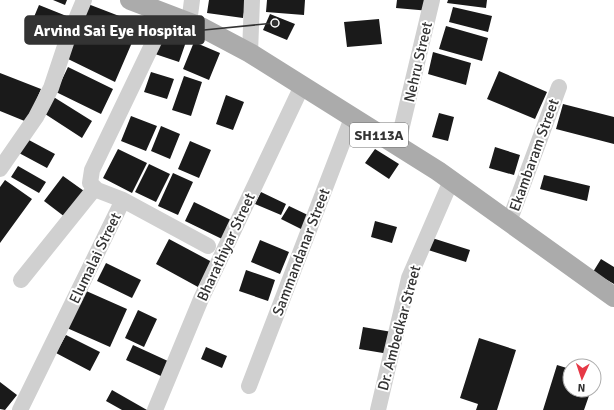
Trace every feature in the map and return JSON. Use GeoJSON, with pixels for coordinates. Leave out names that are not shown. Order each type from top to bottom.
{"type":"FeatureCollection","features":[{"type":"Feature","properties":{"kind":"main road","name":"SH113A"},"geometry":{"type":"LineString","coordinates":[[130,0],[189,23],[250,53],[451,181],[614,297]]}},
{"type":"Feature","properties":{"kind":"street"},"geometry":{"type":"LineString","coordinates":[[0,169],[39,111],[51,88],[66,43],[84,0]]}},
{"type":"Feature","properties":{"kind":"street"},"geometry":{"type":"LineString","coordinates":[[189,23],[192,0]]}},
{"type":"Feature","properties":{"kind":"street"},"geometry":{"type":"LineString","coordinates":[[250,53],[252,0]]}},
{"type":"Feature","properties":{"kind":"street","name":"Nehru Street"},"geometry":{"type":"LineString","coordinates":[[397,147],[432,0]]}},
{"type":"Feature","properties":{"kind":"street"},"geometry":{"type":"LineString","coordinates":[[21,280],[95,188],[90,182],[92,170],[98,155],[167,14]]}},
{"type":"Feature","properties":{"kind":"street","name":"Bharathiyar Street"},"geometry":{"type":"LineString","coordinates":[[155,410],[201,299],[302,86]]}},
{"type":"Feature","properties":{"kind":"street","name":"Ekambaram Street"},"geometry":{"type":"LineString","coordinates":[[510,222],[559,87]]}},
{"type":"Feature","properties":{"kind":"street","name":"Sammandanar Street"},"geometry":{"type":"LineString","coordinates":[[249,386],[352,118]]}},
{"type":"Feature","properties":{"kind":"street","name":"Dr. Ambedkar Street"},"geometry":{"type":"LineString","coordinates":[[378,410],[409,278],[451,181]]}},
{"type":"Feature","properties":{"kind":"street","name":"Elumalai Street"},"geometry":{"type":"LineString","coordinates":[[20,410],[123,200],[95,188]]}},
{"type":"Feature","properties":{"kind":"street"},"geometry":{"type":"LineString","coordinates":[[123,200],[208,246]]}},
{"type":"Feature","properties":{"kind":"building"},"geometry":{"type":"Polygon","coordinates":[[[53,0],[67,0],[65,5],[53,0]]]}},
{"type":"Feature","properties":{"kind":"building"},"geometry":{"type":"Polygon","coordinates":[[[209,0],[246,0],[243,18],[207,13],[209,0]]]}},
{"type":"Feature","properties":{"kind":"building"},"geometry":{"type":"Polygon","coordinates":[[[267,0],[305,0],[304,15],[266,12],[267,0]]]}},
{"type":"Feature","properties":{"kind":"building"},"geometry":{"type":"Polygon","coordinates":[[[397,0],[431,0],[430,11],[396,8],[397,0]]]}},
{"type":"Feature","properties":{"kind":"building"},"geometry":{"type":"Polygon","coordinates":[[[448,0],[487,0],[486,8],[447,3],[448,0]]]}},
{"type":"Feature","properties":{"kind":"building"},"geometry":{"type":"Polygon","coordinates":[[[88,4],[140,24],[115,82],[68,59],[88,4]]]}},
{"type":"Feature","properties":{"kind":"building"},"geometry":{"type":"Polygon","coordinates":[[[39,5],[69,17],[61,36],[31,24],[39,5]]]}},
{"type":"Feature","properties":{"kind":"building"},"geometry":{"type":"Polygon","coordinates":[[[453,7],[492,16],[488,32],[449,22],[453,7]]]}},
{"type":"Feature","properties":{"kind":"building"},"geometry":{"type":"Polygon","coordinates":[[[270,14],[295,24],[287,40],[263,30],[270,14]]]}},
{"type":"Feature","properties":{"kind":"building"},"geometry":{"type":"Polygon","coordinates":[[[379,19],[382,44],[347,47],[344,22],[379,19]]]}},
{"type":"Feature","properties":{"kind":"building"},"geometry":{"type":"Polygon","coordinates":[[[446,26],[488,38],[482,61],[439,49],[446,26]]]}},
{"type":"Feature","properties":{"kind":"building"},"geometry":{"type":"Polygon","coordinates":[[[163,30],[187,39],[179,62],[155,54],[163,30]]]}},
{"type":"Feature","properties":{"kind":"building"},"geometry":{"type":"Polygon","coordinates":[[[194,42],[220,53],[209,80],[183,69],[194,42]]]}},
{"type":"Feature","properties":{"kind":"building"},"geometry":{"type":"Polygon","coordinates":[[[433,52],[471,63],[466,85],[428,74],[433,52]]]}},
{"type":"Feature","properties":{"kind":"building"},"geometry":{"type":"Polygon","coordinates":[[[68,67],[113,89],[101,114],[56,92],[68,67]]]}},
{"type":"Feature","properties":{"kind":"building"},"geometry":{"type":"Polygon","coordinates":[[[499,71],[547,92],[535,119],[487,99],[499,71]]]}},
{"type":"Feature","properties":{"kind":"building"},"geometry":{"type":"Polygon","coordinates":[[[151,72],[174,79],[167,99],[144,92],[151,72]]]}},
{"type":"Feature","properties":{"kind":"building"},"geometry":{"type":"Polygon","coordinates":[[[0,73],[41,89],[27,122],[0,111],[0,73]]]}},
{"type":"Feature","properties":{"kind":"building"},"geometry":{"type":"Polygon","coordinates":[[[184,76],[202,82],[191,116],[172,110],[184,76]]]}},
{"type":"Feature","properties":{"kind":"building"},"geometry":{"type":"Polygon","coordinates":[[[226,95],[244,102],[233,130],[216,124],[226,95]]]}},
{"type":"Feature","properties":{"kind":"building"},"geometry":{"type":"Polygon","coordinates":[[[52,96],[92,121],[82,138],[42,112],[52,96]]]}},
{"type":"Feature","properties":{"kind":"building"},"geometry":{"type":"Polygon","coordinates":[[[563,104],[614,117],[614,144],[556,129],[563,104]]]}},
{"type":"Feature","properties":{"kind":"building"},"geometry":{"type":"Polygon","coordinates":[[[439,113],[454,117],[448,141],[432,137],[439,113]]]}},
{"type":"Feature","properties":{"kind":"building"},"geometry":{"type":"Polygon","coordinates":[[[131,116],[157,126],[146,151],[121,141],[131,116]]]}},
{"type":"Feature","properties":{"kind":"building"},"geometry":{"type":"Polygon","coordinates":[[[161,126],[180,134],[170,159],[151,151],[161,126]]]}},
{"type":"Feature","properties":{"kind":"building"},"geometry":{"type":"Polygon","coordinates":[[[27,139],[55,154],[47,168],[19,153],[27,139]]]}},
{"type":"Feature","properties":{"kind":"building"},"geometry":{"type":"Polygon","coordinates":[[[190,141],[211,150],[199,178],[178,169],[190,141]]]}},
{"type":"Feature","properties":{"kind":"building"},"geometry":{"type":"Polygon","coordinates":[[[495,147],[520,155],[514,175],[489,168],[495,147]]]}},
{"type":"Feature","properties":{"kind":"building"},"geometry":{"type":"Polygon","coordinates":[[[118,149],[147,163],[132,193],[103,178],[118,149]]]}},
{"type":"Feature","properties":{"kind":"building"},"geometry":{"type":"Polygon","coordinates":[[[375,149],[399,164],[389,179],[365,163],[375,149]]]}},
{"type":"Feature","properties":{"kind":"building"},"geometry":{"type":"Polygon","coordinates":[[[149,164],[170,174],[156,202],[135,192],[149,164]]]}},
{"type":"Feature","properties":{"kind":"building"},"geometry":{"type":"Polygon","coordinates":[[[18,166],[46,182],[39,193],[11,177],[18,166]]]}},
{"type":"Feature","properties":{"kind":"building"},"geometry":{"type":"Polygon","coordinates":[[[173,173],[193,182],[178,215],[158,206],[173,173]]]}},
{"type":"Feature","properties":{"kind":"building"},"geometry":{"type":"Polygon","coordinates":[[[544,175],[590,186],[587,201],[540,189],[544,175]]]}},
{"type":"Feature","properties":{"kind":"building"},"geometry":{"type":"Polygon","coordinates":[[[63,176],[84,191],[65,217],[44,201],[63,176]]]}},
{"type":"Feature","properties":{"kind":"building"},"geometry":{"type":"Polygon","coordinates":[[[5,180],[32,199],[0,243],[0,187],[5,180]]]}},
{"type":"Feature","properties":{"kind":"building"},"geometry":{"type":"Polygon","coordinates":[[[261,192],[286,204],[281,215],[255,204],[261,192]]]}},
{"type":"Feature","properties":{"kind":"building"},"geometry":{"type":"Polygon","coordinates":[[[194,202],[231,220],[222,239],[185,221],[194,202]]]}},
{"type":"Feature","properties":{"kind":"building"},"geometry":{"type":"Polygon","coordinates":[[[289,206],[312,217],[305,231],[281,219],[289,206]]]}},
{"type":"Feature","properties":{"kind":"building"},"geometry":{"type":"Polygon","coordinates":[[[375,221],[397,227],[392,243],[371,237],[375,221]]]}},
{"type":"Feature","properties":{"kind":"building"},"geometry":{"type":"Polygon","coordinates":[[[429,237],[470,250],[466,262],[425,249],[429,237]]]}},
{"type":"Feature","properties":{"kind":"building"},"geometry":{"type":"Polygon","coordinates":[[[169,239],[212,262],[198,287],[156,264],[169,239]]]}},
{"type":"Feature","properties":{"kind":"building"},"geometry":{"type":"Polygon","coordinates":[[[260,240],[289,252],[280,274],[251,262],[260,240]]]}},
{"type":"Feature","properties":{"kind":"building"},"geometry":{"type":"Polygon","coordinates":[[[601,259],[614,267],[614,284],[593,272],[601,259]]]}},
{"type":"Feature","properties":{"kind":"building"},"geometry":{"type":"Polygon","coordinates":[[[106,263],[141,280],[132,298],[97,281],[106,263]]]}},
{"type":"Feature","properties":{"kind":"building"},"geometry":{"type":"Polygon","coordinates":[[[246,270],[275,280],[268,301],[239,291],[246,270]]]}},
{"type":"Feature","properties":{"kind":"building"},"geometry":{"type":"Polygon","coordinates":[[[84,290],[127,309],[110,347],[67,328],[84,290]]]}},
{"type":"Feature","properties":{"kind":"building"},"geometry":{"type":"Polygon","coordinates":[[[138,310],[157,319],[144,347],[125,338],[138,310]]]}},
{"type":"Feature","properties":{"kind":"building"},"geometry":{"type":"Polygon","coordinates":[[[363,327],[392,332],[389,354],[359,349],[363,327]]]}},
{"type":"Feature","properties":{"kind":"building"},"geometry":{"type":"Polygon","coordinates":[[[66,335],[100,352],[90,371],[56,353],[66,335]]]}},
{"type":"Feature","properties":{"kind":"building"},"geometry":{"type":"Polygon","coordinates":[[[479,338],[516,350],[497,410],[476,410],[478,404],[460,398],[479,338]]]}},
{"type":"Feature","properties":{"kind":"building"},"geometry":{"type":"Polygon","coordinates":[[[133,345],[170,362],[163,377],[126,360],[133,345]]]}},
{"type":"Feature","properties":{"kind":"building"},"geometry":{"type":"Polygon","coordinates":[[[206,347],[227,356],[222,368],[201,359],[206,347]]]}},
{"type":"Feature","properties":{"kind":"building"},"geometry":{"type":"Polygon","coordinates":[[[557,365],[562,367],[562,398],[588,398],[584,410],[543,410],[557,365]]]}},
{"type":"Feature","properties":{"kind":"building"},"geometry":{"type":"Polygon","coordinates":[[[0,382],[17,395],[5,410],[0,409],[0,382]]]}},
{"type":"Feature","properties":{"kind":"building"},"geometry":{"type":"Polygon","coordinates":[[[112,390],[147,410],[122,410],[106,401],[112,390]]]}},
{"type":"Feature","properties":{"kind":"place","name":"Arvind Sai Eye Hospital"},"geometry":{"type":"Point","coordinates":[275,23]}}]}
